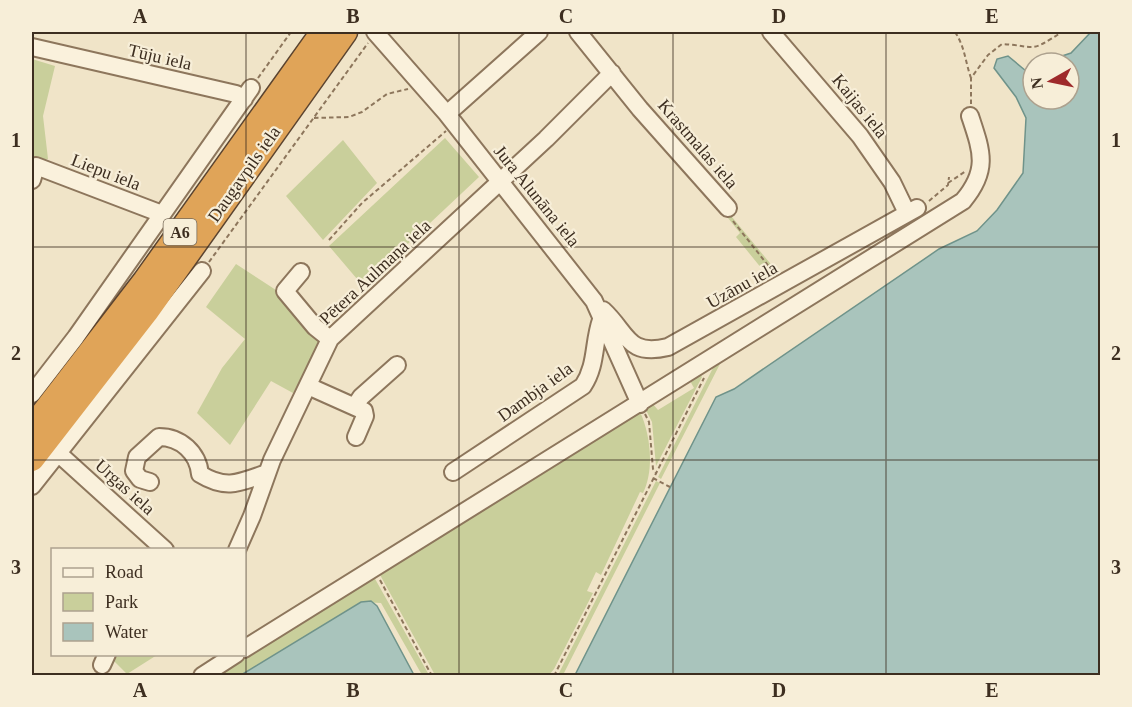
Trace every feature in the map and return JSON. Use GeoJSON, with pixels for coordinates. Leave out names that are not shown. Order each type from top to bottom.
{"type":"FeatureCollection","features":[{"type":"Feature","properties":{"kind":"highway","name":"Daugavpils iela"},"geometry":{"type":"LineString","coordinates":[[32,428],[145,281],[323,32]]}},
{"type":"Feature","properties":{"kind":"highway","name":"Daugavpils iela"},"geometry":{"type":"LineString","coordinates":[[32,459],[146,312],[345,32]]}},
{"type":"Feature","properties":{"kind":"street"},"geometry":{"type":"LineString","coordinates":[[451,118],[538,32]]}},
{"type":"Feature","properties":{"kind":"street","name":"Krastmalas iela"},"geometry":{"type":"LineString","coordinates":[[578,32],[728,208]]}},
{"type":"Feature","properties":{"kind":"street","name":"Kaijas iela"},"geometry":{"type":"LineString","coordinates":[[771,32],[860,136],[912,211]]}},
{"type":"Feature","properties":{"kind":"street","name":"Jura Alunāna iela"},"geometry":{"type":"LineString","coordinates":[[374,35],[421,82],[451,118],[499,183],[594,301],[640,404]]}},
{"type":"Feature","properties":{"kind":"street","name":"Tūju iela"},"geometry":{"type":"LineString","coordinates":[[32,47],[236,94],[248,93]]}},
{"type":"Feature","properties":{"kind":"street","name":"Pētera Aulmaņa iela"},"geometry":{"type":"LineString","coordinates":[[237,548],[252,516],[267,473],[330,339],[499,183],[612,73]]}},
{"type":"Feature","properties":{"kind":"street"},"geometry":{"type":"LineString","coordinates":[[32,394],[76,337],[248,93]]}},
{"type":"Feature","properties":{"kind":"street"},"geometry":{"type":"LineString","coordinates":[[246,648],[963,201],[976,186],[982,170],[979,142],[970,116]]}},
{"type":"Feature","properties":{"kind":"street","name":"Liepu iela"},"geometry":{"type":"LineString","coordinates":[[34,173],[162,214]]}},
{"type":"Feature","properties":{"kind":"street","name":"Uzānu iela"},"geometry":{"type":"LineString","coordinates":[[594,301],[628,341],[643,350],[655,350],[685,339],[912,211]]}},
{"type":"Feature","properties":{"kind":"street"},"geometry":{"type":"LineString","coordinates":[[32,486],[202,271]]}},
{"type":"Feature","properties":{"kind":"street"},"geometry":{"type":"LineString","coordinates":[[301,272],[285,291],[315,327],[330,339]]}},
{"type":"Feature","properties":{"kind":"street","name":"Dambja iela"},"geometry":{"type":"LineString","coordinates":[[453,472],[583,386],[593,366],[602,319]]}},
{"type":"Feature","properties":{"kind":"street"},"geometry":{"type":"LineString","coordinates":[[355,406],[361,397],[397,365]]}},
{"type":"Feature","properties":{"kind":"street"},"geometry":{"type":"LineString","coordinates":[[308,386],[364,411],[365,416],[356,437]]}},
{"type":"Feature","properties":{"kind":"street"},"geometry":{"type":"LineString","coordinates":[[150,482],[140,479],[134,471],[137,457],[159,437],[179,441],[196,456],[200,474],[216,484],[232,484],[267,473]]}},
{"type":"Feature","properties":{"kind":"street","name":"Urgas iela"},"geometry":{"type":"LineString","coordinates":[[59,454],[158,547]]}},
{"type":"Feature","properties":{"kind":"street"},"geometry":{"type":"LineString","coordinates":[[202,675],[233,656]]}},
{"type":"Feature","properties":{"kind":"path"},"geometry":{"type":"LineString","coordinates":[[248,93],[291,32]]}},
{"type":"Feature","properties":{"kind":"path"},"geometry":{"type":"LineString","coordinates":[[955,32],[964,44],[966,68],[970,78],[970,116]]}},
{"type":"Feature","properties":{"kind":"path"},"geometry":{"type":"LineString","coordinates":[[970,78],[988,55],[1002,44],[1039,48],[1062,32]]}},
{"type":"Feature","properties":{"kind":"path"},"geometry":{"type":"LineString","coordinates":[[202,271],[374,35]]}},
{"type":"Feature","properties":{"kind":"path"},"geometry":{"type":"LineString","coordinates":[[313,118],[349,117],[362,112],[387,94],[407,90],[421,82]]}},
{"type":"Feature","properties":{"kind":"path"},"geometry":{"type":"LineString","coordinates":[[329,240],[362,203],[389,179],[402,172],[451,118]]}},
{"type":"Feature","properties":{"kind":"path"},"geometry":{"type":"LineString","coordinates":[[912,211],[944,190],[949,177]]}},
{"type":"Feature","properties":{"kind":"path","name":"Krastmalas iela"},"geometry":{"type":"LineString","coordinates":[[728,208],[727,214],[784,284]]}},
{"type":"Feature","properties":{"kind":"path"},"geometry":{"type":"LineString","coordinates":[[554,675],[705,377],[704,364]]}},
{"type":"Feature","properties":{"kind":"path"},"geometry":{"type":"LineString","coordinates":[[640,404],[649,422],[653,469],[656,473]]}},
{"type":"Feature","properties":{"kind":"path"},"geometry":{"type":"LineString","coordinates":[[653,478],[670,487]]}},
{"type":"Feature","properties":{"kind":"path"},"geometry":{"type":"LineString","coordinates":[[374,569],[432,675]]}},
{"type":"Feature","properties":{"kind":"green space"},"geometry":{"type":"Polygon","coordinates":[[[32,59],[55,66],[43,116],[48,159],[32,163],[32,59]]]}},
{"type":"Feature","properties":{"kind":"green space"},"geometry":{"type":"Polygon","coordinates":[[[445,138],[479,177],[363,286],[329,246],[445,138]]]}},
{"type":"Feature","properties":{"kind":"green space"},"geometry":{"type":"Polygon","coordinates":[[[343,140],[377,183],[323,240],[286,196],[343,140]]]}},
{"type":"Feature","properties":{"kind":"green space"},"geometry":{"type":"Polygon","coordinates":[[[723,206],[783,279],[775,285],[736,237],[740,233],[720,208],[723,206]]]}},
{"type":"Feature","properties":{"kind":"green space"},"geometry":{"type":"Polygon","coordinates":[[[236,264],[279,292],[320,341],[293,393],[271,381],[230,445],[197,413],[222,368],[245,339],[206,307],[236,264]]]}},
{"type":"Feature","properties":{"kind":"green space"},"geometry":{"type":"Polygon","coordinates":[[[730,352],[732,355],[721,362],[661,479],[658,477],[718,358],[730,352]]]}},
{"type":"Feature","properties":{"kind":"green space"},"geometry":{"type":"Polygon","coordinates":[[[699,373],[702,377],[656,466],[652,422],[645,408],[652,403],[658,410],[694,388],[689,379],[699,373]]]}},
{"type":"Feature","properties":{"kind":"green space"},"geometry":{"type":"Polygon","coordinates":[[[640,412],[650,451],[647,483],[643,493],[640,492],[601,575],[596,572],[587,591],[593,593],[554,669],[549,675],[435,675],[379,573],[640,412]]]}},
{"type":"Feature","properties":{"kind":"green space"},"geometry":{"type":"Polygon","coordinates":[[[656,481],[660,483],[563,675],[558,675],[656,481]]]}},
{"type":"Feature","properties":{"kind":"green space"},"geometry":{"type":"Polygon","coordinates":[[[374,577],[429,675],[422,675],[381,603],[361,602],[241,675],[208,676],[242,656],[246,656],[246,653],[374,577]]]}},
{"type":"Feature","properties":{"kind":"green space"},"geometry":{"type":"Polygon","coordinates":[[[114,656],[155,656],[127,674],[112,659],[114,656]]]}},
{"type":"Feature","properties":{"kind":"water"},"geometry":{"type":"Polygon","coordinates":[[[1091,32],[1100,32],[1100,675],[575,675],[716,397],[734,389],[939,249],[977,231],[997,210],[1023,173],[1026,118],[1023,111],[1081,111],[1081,51],[1073,51],[1091,32]]]}},
{"type":"Feature","properties":{"kind":"water"},"geometry":{"type":"Polygon","coordinates":[[[1008,56],[1021,67],[1021,108],[994,68],[997,59],[1008,56]]]}},
{"type":"Feature","properties":{"kind":"water"},"geometry":{"type":"Polygon","coordinates":[[[371,601],[377,606],[414,675],[241,675],[361,602],[371,601]]]}}]}
